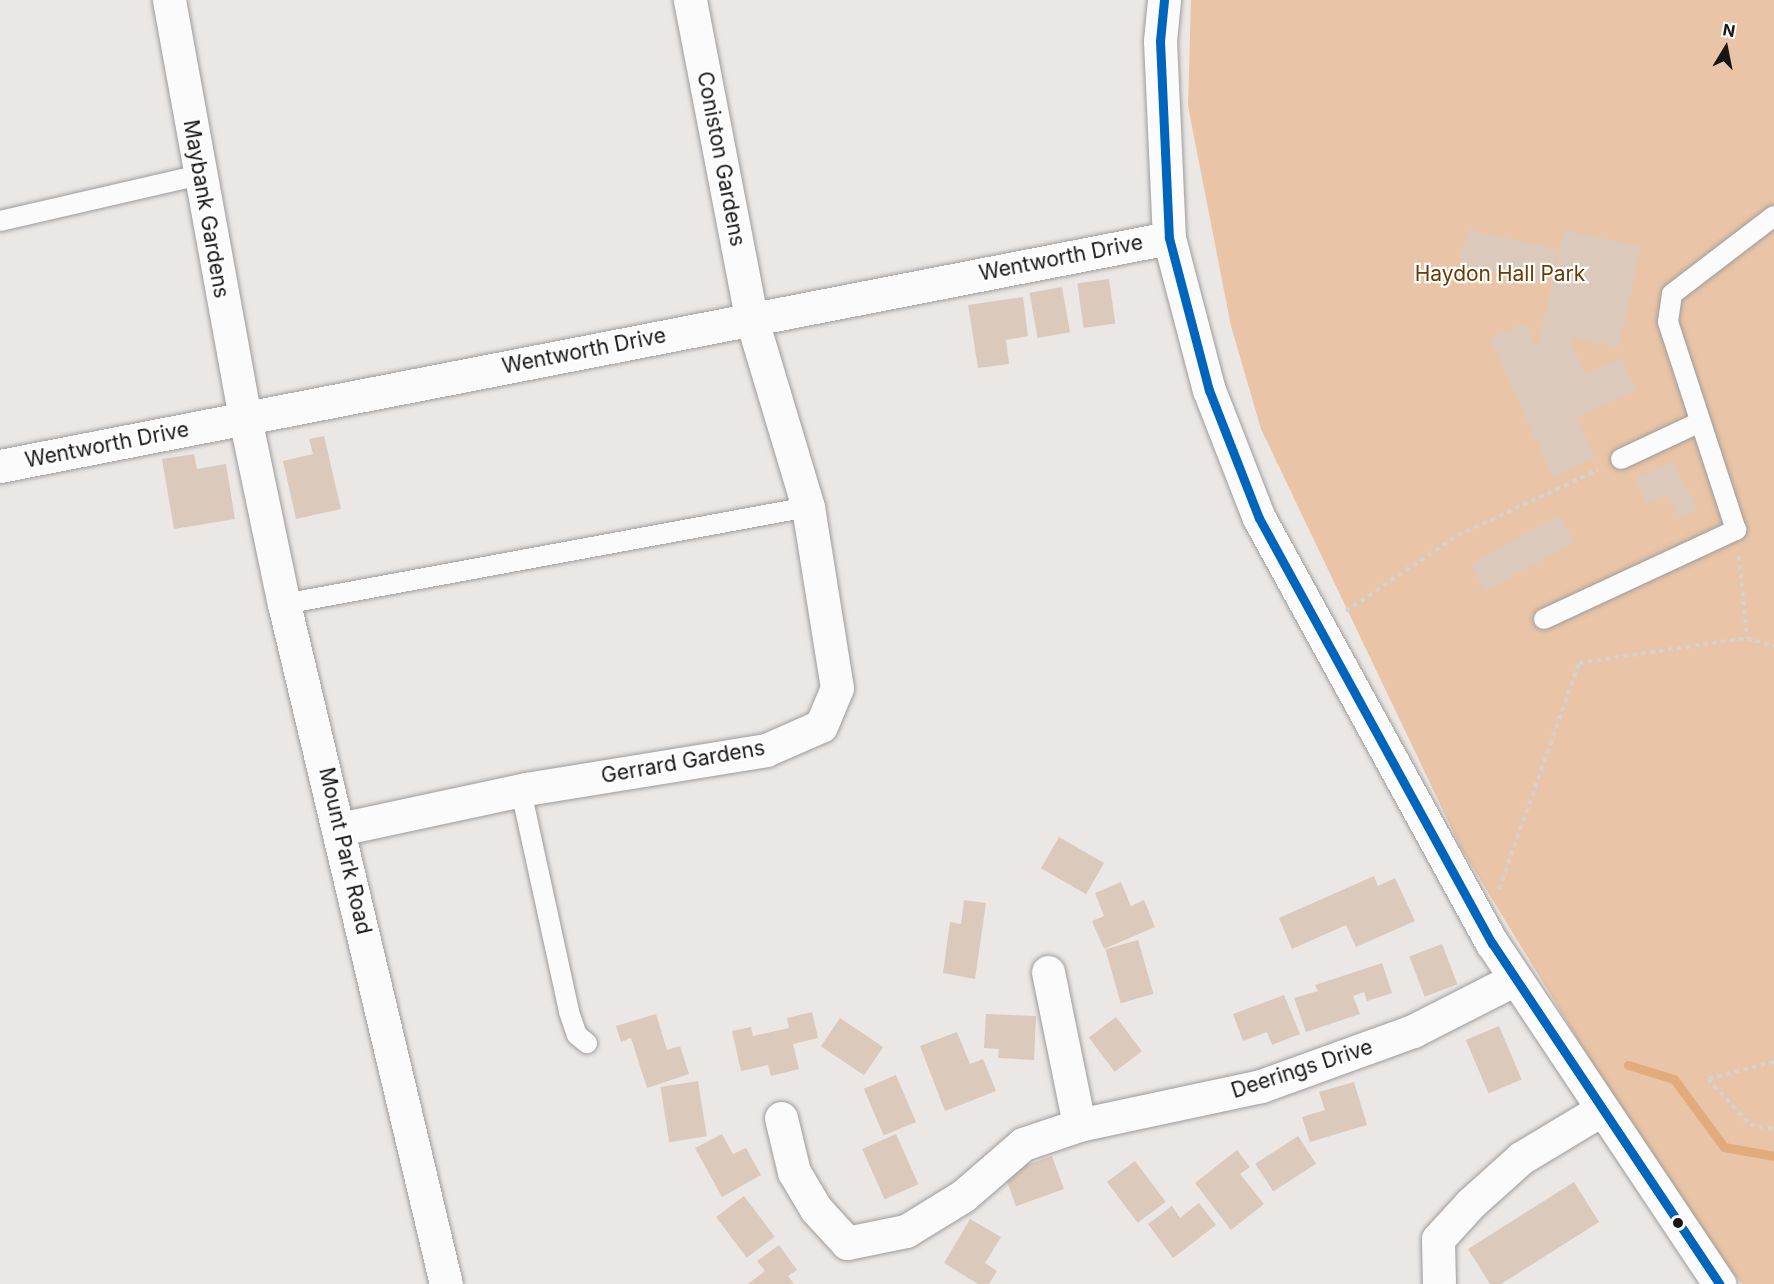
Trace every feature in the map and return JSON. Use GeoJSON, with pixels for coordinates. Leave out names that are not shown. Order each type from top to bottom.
{"type":"FeatureCollection","features":[{"type":"Feature","properties":{"kind":"street","name":"Maybank Gardens"},"geometry":{"type":"LineString","coordinates":[[170,0],[245,418]]}},
{"type":"Feature","properties":{"kind":"street","name":"Coniston Gardens"},"geometry":{"type":"LineString","coordinates":[[690,0],[751,317]]}},
{"type":"Feature","properties":{"kind":"street"},"geometry":{"type":"LineString","coordinates":[[1164,0],[1160,40],[1169,238],[1209,390],[1259,518],[1484,929],[1601,1110],[1719,1284]]}},
{"type":"Feature","properties":{"kind":"street","name":"Wentworth Drive"},"geometry":{"type":"LineString","coordinates":[[0,466],[751,317],[1169,238]]}},
{"type":"Feature","properties":{"kind":"street","name":"Gerrard Gardens"},"geometry":{"type":"LineString","coordinates":[[340,829],[521,791],[766,750],[821,726],[837,688],[808,507],[751,317]]}},
{"type":"Feature","properties":{"kind":"street","name":"Mount Park Road"},"geometry":{"type":"LineString","coordinates":[[245,418],[284,604],[340,829],[446,1284]]}},
{"type":"Feature","properties":{"kind":"street"},"geometry":{"type":"LineString","coordinates":[[1048,972],[1079,1125]]}},
{"type":"Feature","properties":{"kind":"street","name":"Deerings Drive"},"geometry":{"type":"LineString","coordinates":[[781,1118],[794,1172],[816,1209],[847,1243],[906,1231],[963,1196],[1023,1144],[1079,1125],[1261,1086],[1413,1031],[1515,979]]}},
{"type":"Feature","properties":{"kind":"street"},"geometry":{"type":"LineString","coordinates":[[1439,1284],[1438,1239],[1471,1203],[1521,1158],[1601,1110]]}},
{"type":"Feature","properties":{"kind":"lane"},"geometry":{"type":"LineString","coordinates":[[0,221],[200,175]]}},
{"type":"Feature","properties":{"kind":"lane"},"geometry":{"type":"LineString","coordinates":[[1544,619],[1736,530],[1668,322],[1672,294],[1774,216]]}},
{"type":"Feature","properties":{"kind":"lane"},"geometry":{"type":"LineString","coordinates":[[1621,459],[1700,422]]}},
{"type":"Feature","properties":{"kind":"lane"},"geometry":{"type":"LineString","coordinates":[[284,604],[808,507]]}},
{"type":"Feature","properties":{"kind":"lane"},"geometry":{"type":"LineString","coordinates":[[521,791],[569,1012],[577,1035],[587,1043]]}},
{"type":"Feature","properties":{"kind":"path"},"geometry":{"type":"LineString","coordinates":[[1350,608],[1458,535],[1621,459]]}},
{"type":"Feature","properties":{"kind":"path"},"geometry":{"type":"LineString","coordinates":[[1736,530],[1747,638]]}},
{"type":"Feature","properties":{"kind":"path"},"geometry":{"type":"LineString","coordinates":[[1484,929],[1579,663],[1747,638],[1774,647]]}},
{"type":"Feature","properties":{"kind":"path"},"geometry":{"type":"LineString","coordinates":[[1774,1062],[1708,1079],[1750,1125],[1774,1129]]}},
{"type":"Feature","properties":{"kind":"green space","name":"Haydon Hall Park"},"geometry":{"type":"Polygon","coordinates":[[[1191,0],[1774,0],[1774,1284],[1742,1284],[1723,1261],[1594,1066],[1461,848],[1261,429],[1231,326],[1188,106],[1191,0]]]}},
{"type":"Feature","properties":{"kind":"building"},"geometry":{"type":"Polygon","coordinates":[[[1467,230],[1557,249],[1550,284],[1460,265],[1467,230]]]}},
{"type":"Feature","properties":{"kind":"building"},"geometry":{"type":"Polygon","coordinates":[[[1564,230],[1641,247],[1619,347],[1572,338],[1571,342],[1585,374],[1621,358],[1636,390],[1576,418],[1595,458],[1553,477],[1490,339],[1525,323],[1537,348],[1564,230]]]}},
{"type":"Feature","properties":{"kind":"building"},"geometry":{"type":"Polygon","coordinates":[[[1109,279],[1115,324],[1084,328],[1077,283],[1109,279]]]}},
{"type":"Feature","properties":{"kind":"building"},"geometry":{"type":"Polygon","coordinates":[[[1062,287],[1070,332],[1037,338],[1030,293],[1062,287]]]}},
{"type":"Feature","properties":{"kind":"building"},"geometry":{"type":"Polygon","coordinates":[[[1023,297],[1028,336],[1006,340],[1009,364],[978,368],[968,305],[1023,297]]]}},
{"type":"Feature","properties":{"kind":"building"},"geometry":{"type":"Polygon","coordinates":[[[324,436],[341,509],[296,519],[283,461],[313,454],[309,439],[324,436]]]}},
{"type":"Feature","properties":{"kind":"building"},"geometry":{"type":"Polygon","coordinates":[[[194,454],[197,469],[226,464],[235,519],[174,529],[162,459],[194,454]]]}},
{"type":"Feature","properties":{"kind":"building"},"geometry":{"type":"Polygon","coordinates":[[[1673,461],[1697,510],[1680,518],[1668,494],[1647,504],[1635,479],[1673,461]]]}},
{"type":"Feature","properties":{"kind":"building"},"geometry":{"type":"Polygon","coordinates":[[[1559,515],[1574,542],[1485,592],[1470,564],[1559,515]]]}},
{"type":"Feature","properties":{"kind":"building"},"geometry":{"type":"Polygon","coordinates":[[[1059,837],[1104,863],[1086,894],[1041,868],[1059,837]]]}},
{"type":"Feature","properties":{"kind":"building"},"geometry":{"type":"Polygon","coordinates":[[[1374,876],[1378,886],[1395,878],[1415,921],[1356,947],[1346,925],[1292,949],[1279,918],[1374,876]]]}},
{"type":"Feature","properties":{"kind":"building"},"geometry":{"type":"Polygon","coordinates":[[[1121,882],[1131,906],[1144,900],[1155,927],[1104,949],[1092,921],[1104,916],[1095,893],[1121,882]]]}},
{"type":"Feature","properties":{"kind":"building"},"geometry":{"type":"Polygon","coordinates":[[[964,900],[986,903],[975,979],[943,973],[950,922],[961,924],[964,900]]]}},
{"type":"Feature","properties":{"kind":"building"},"geometry":{"type":"Polygon","coordinates":[[[1138,940],[1153,994],[1121,1003],[1105,949],[1138,940]]]}},
{"type":"Feature","properties":{"kind":"building"},"geometry":{"type":"Polygon","coordinates":[[[1442,944],[1457,984],[1425,997],[1409,957],[1442,944]]]}},
{"type":"Feature","properties":{"kind":"building"},"geometry":{"type":"Polygon","coordinates":[[[1382,963],[1392,993],[1367,1001],[1364,992],[1353,996],[1360,1014],[1306,1032],[1294,998],[1318,991],[1315,985],[1382,963]]]}},
{"type":"Feature","properties":{"kind":"building"},"geometry":{"type":"Polygon","coordinates":[[[1284,995],[1300,1034],[1272,1045],[1267,1032],[1243,1041],[1233,1014],[1284,995]]]}},
{"type":"Feature","properties":{"kind":"building"},"geometry":{"type":"Polygon","coordinates":[[[812,1012],[818,1038],[793,1044],[799,1069],[771,1076],[768,1065],[741,1071],[732,1031],[751,1027],[753,1036],[789,1028],[787,1018],[812,1012]]]}},
{"type":"Feature","properties":{"kind":"building"},"geometry":{"type":"Polygon","coordinates":[[[656,1014],[667,1050],[680,1046],[689,1074],[647,1088],[631,1038],[621,1042],[616,1026],[656,1014]]]}},
{"type":"Feature","properties":{"kind":"building"},"geometry":{"type":"Polygon","coordinates":[[[986,1014],[1036,1016],[1034,1060],[998,1058],[999,1049],[984,1048],[986,1014]]]}},
{"type":"Feature","properties":{"kind":"building"},"geometry":{"type":"Polygon","coordinates":[[[1116,1017],[1142,1051],[1115,1072],[1089,1037],[1116,1017]]]}},
{"type":"Feature","properties":{"kind":"building"},"geometry":{"type":"Polygon","coordinates":[[[840,1018],[883,1047],[864,1075],[821,1046],[840,1018]]]}},
{"type":"Feature","properties":{"kind":"building"},"geometry":{"type":"Polygon","coordinates":[[[1499,1026],[1522,1079],[1489,1093],[1466,1040],[1499,1026]]]}},
{"type":"Feature","properties":{"kind":"building"},"geometry":{"type":"Polygon","coordinates":[[[957,1032],[970,1064],[983,1059],[996,1091],[945,1111],[920,1046],[957,1032]]]}},
{"type":"Feature","properties":{"kind":"building"},"geometry":{"type":"Polygon","coordinates":[[[896,1075],[916,1122],[884,1136],[864,1089],[896,1075]]]}},
{"type":"Feature","properties":{"kind":"building"},"geometry":{"type":"Polygon","coordinates":[[[698,1081],[707,1136],[669,1142],[660,1087],[698,1081]]]}},
{"type":"Feature","properties":{"kind":"building"},"geometry":{"type":"Polygon","coordinates":[[[1354,1082],[1367,1125],[1310,1142],[1302,1117],[1325,1110],[1319,1092],[1354,1082]]]}},
{"type":"Feature","properties":{"kind":"building"},"geometry":{"type":"Polygon","coordinates":[[[722,1134],[733,1154],[746,1148],[761,1175],[722,1197],[695,1148],[722,1134]]]}},
{"type":"Feature","properties":{"kind":"building"},"geometry":{"type":"Polygon","coordinates":[[[896,1134],[918,1184],[885,1199],[862,1149],[896,1134]]]}},
{"type":"Feature","properties":{"kind":"building"},"geometry":{"type":"Polygon","coordinates":[[[1298,1136],[1316,1164],[1273,1191],[1255,1164],[1298,1136]]]}},
{"type":"Feature","properties":{"kind":"building"},"geometry":{"type":"Polygon","coordinates":[[[1237,1150],[1250,1167],[1240,1174],[1264,1204],[1231,1230],[1195,1183],[1237,1150]]]}},
{"type":"Feature","properties":{"kind":"building"},"geometry":{"type":"Polygon","coordinates":[[[1052,1156],[1064,1189],[1016,1206],[1004,1173],[1052,1156]]]}},
{"type":"Feature","properties":{"kind":"building"},"geometry":{"type":"Polygon","coordinates":[[[1135,1161],[1166,1202],[1138,1223],[1107,1182],[1135,1161]]]}},
{"type":"Feature","properties":{"kind":"building"},"geometry":{"type":"Polygon","coordinates":[[[1574,1182],[1599,1222],[1501,1284],[1490,1284],[1468,1249],[1574,1182]]]}},
{"type":"Feature","properties":{"kind":"building"},"geometry":{"type":"Polygon","coordinates":[[[744,1196],[775,1237],[747,1258],[716,1217],[744,1196]]]}},
{"type":"Feature","properties":{"kind":"building"},"geometry":{"type":"Polygon","coordinates":[[[1199,1203],[1216,1225],[1173,1258],[1148,1224],[1172,1206],[1180,1218],[1199,1203]]]}},
{"type":"Feature","properties":{"kind":"building"},"geometry":{"type":"Polygon","coordinates":[[[970,1219],[1001,1237],[985,1263],[997,1271],[989,1284],[978,1284],[944,1263],[970,1219]]]}},
{"type":"Feature","properties":{"kind":"building"},"geometry":{"type":"Polygon","coordinates":[[[779,1245],[797,1270],[788,1276],[794,1284],[748,1284],[765,1271],[757,1261],[779,1245]]]}},
{"type":"Feature","properties":{"kind":"waterway"},"geometry":{"type":"LineString","coordinates":[[1628,1065],[1674,1079],[1724,1147],[1774,1156]]}},
{"type":"Feature","properties":{"kind":"transit line"},"geometry":{"type":"LineString","coordinates":[[1164,0],[1160,41],[1169,238],[1209,390],[1259,518],[1492,943],[1719,1284]]}}]}
